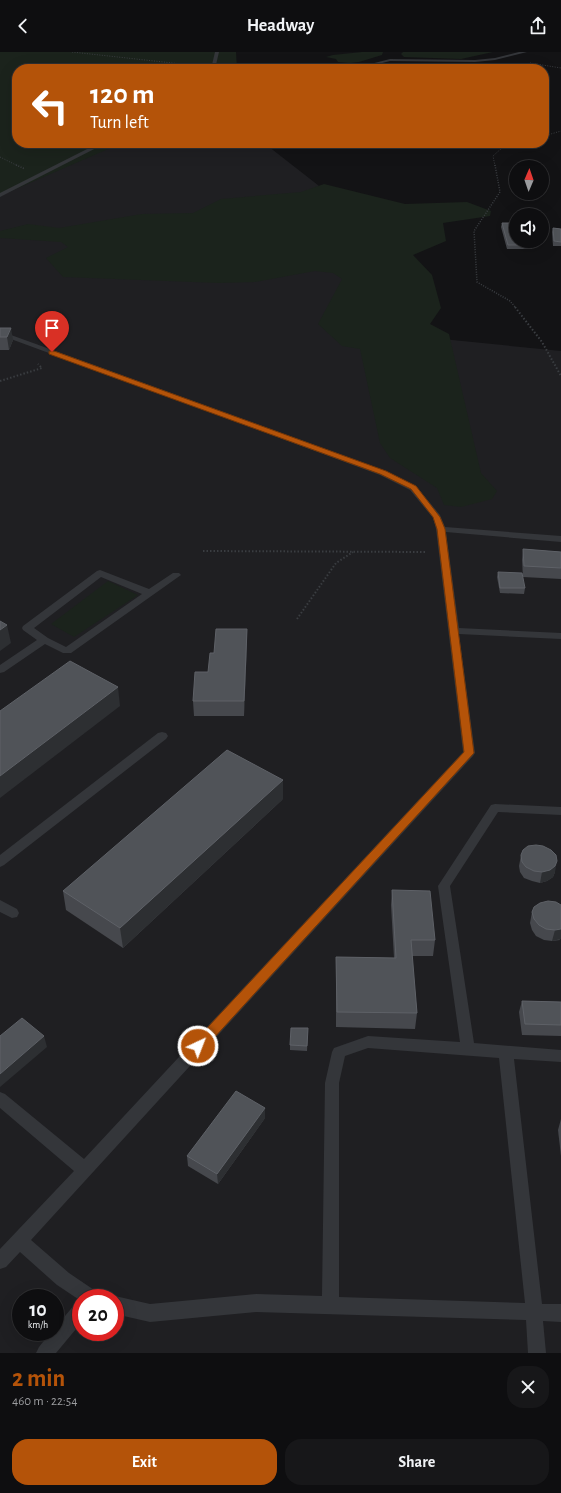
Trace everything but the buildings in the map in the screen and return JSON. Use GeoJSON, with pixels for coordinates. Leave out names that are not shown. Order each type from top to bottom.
{"type":"FeatureCollection","features":[{"type":"Feature","properties":{"kind":"lane"},"geometry":{"type":"LineString","coordinates":[[214,64],[217,52]]}},
{"type":"Feature","properties":{"kind":"lane"},"geometry":{"type":"LineString","coordinates":[[370,64],[391,58],[476,61],[495,59],[525,52]]}},
{"type":"Feature","properties":{"kind":"lane"},"geometry":{"type":"LineString","coordinates":[[0,195],[38,174],[93,148]]}},
{"type":"Feature","properties":{"kind":"lane"},"geometry":{"type":"LineString","coordinates":[[0,333],[383,473],[413,488],[437,517],[441,529],[469,753],[0,1261]]}},
{"type":"Feature","properties":{"kind":"lane"},"geometry":{"type":"LineString","coordinates":[[441,529],[561,538]]}},
{"type":"Feature","properties":{"kind":"lane"},"geometry":{"type":"LineString","coordinates":[[149,593],[100,573],[26,628],[44,640],[67,651],[176,575]]}},
{"type":"Feature","properties":{"kind":"lane"},"geometry":{"type":"LineString","coordinates":[[454,630],[561,636]]}},
{"type":"Feature","properties":{"kind":"lane"},"geometry":{"type":"LineString","coordinates":[[0,670],[44,640]]}},
{"type":"Feature","properties":{"kind":"lane"},"geometry":{"type":"LineString","coordinates":[[0,862],[162,736]]}},
{"type":"Feature","properties":{"kind":"lane"},"geometry":{"type":"LineString","coordinates":[[468,1050],[444,886],[495,808],[561,811]]}},
{"type":"Feature","properties":{"kind":"lane"},"geometry":{"type":"LineString","coordinates":[[0,904],[12,912]]}},
{"type":"Feature","properties":{"kind":"lane"},"geometry":{"type":"LineString","coordinates":[[330,1305],[332,1083],[339,1052],[368,1042],[561,1056]]}},
{"type":"Feature","properties":{"kind":"lane"},"geometry":{"type":"LineString","coordinates":[[506,1052],[534,1312],[537,1353]]}},
{"type":"Feature","properties":{"kind":"lane"},"geometry":{"type":"LineString","coordinates":[[0,1099],[85,1170]]}},
{"type":"Feature","properties":{"kind":"lane"},"geometry":{"type":"LineString","coordinates":[[19,1240],[63,1279],[78,1289]]}},
{"type":"Feature","properties":{"kind":"lane"},"geometry":{"type":"LineString","coordinates":[[124,1307],[150,1313],[256,1303],[561,1313]]}},
{"type":"Feature","properties":{"kind":"lane"},"geometry":{"type":"LineString","coordinates":[[45,1353],[72,1321]]}},
{"type":"Feature","properties":{"kind":"path"},"geometry":{"type":"LineString","coordinates":[[72,52],[124,59],[192,64]]}},
{"type":"Feature","properties":{"kind":"path"},"geometry":{"type":"LineString","coordinates":[[549,135],[561,131]]}},
{"type":"Feature","properties":{"kind":"path"},"geometry":{"type":"LineString","coordinates":[[502,148],[493,156],[500,192],[474,230],[477,282],[510,301],[542,342],[561,376]]}},
{"type":"Feature","properties":{"kind":"path"},"geometry":{"type":"LineString","coordinates":[[0,157],[38,174]]}},
{"type":"Feature","properties":{"kind":"path"},"geometry":{"type":"LineString","coordinates":[[0,381],[42,368],[38,364]]}},
{"type":"Feature","properties":{"kind":"path"},"geometry":{"type":"LineString","coordinates":[[203,551],[444,552]]}},
{"type":"Feature","properties":{"kind":"path"},"geometry":{"type":"LineString","coordinates":[[297,620],[336,563],[354,552]]}},
{"type":"Feature","properties":{"kind":"shaded area"},"geometry":{"type":"Polygon","coordinates":[[[0,52],[12,64],[12,148],[270,148],[355,214],[392,334],[561,351],[561,1353],[0,1353],[0,52]]]}},
{"type":"Feature","properties":{"kind":"shaded area"},"geometry":{"type":"Polygon","coordinates":[[[0,52],[236,52],[237,64],[12,64],[12,148],[110,148],[0,196],[0,52]]]}},
{"type":"Feature","properties":{"kind":"shaded area"},"geometry":{"type":"Polygon","coordinates":[[[362,52],[383,52],[382,55],[359,62],[350,63],[338,62],[336,59],[326,57],[333,55],[362,52]]]}},
{"type":"Feature","properties":{"kind":"shaded area"},"geometry":{"type":"Polygon","coordinates":[[[403,52],[493,52],[461,59],[404,57],[401,54],[403,52]]]}},
{"type":"Feature","properties":{"kind":"shaded area"},"geometry":{"type":"Polygon","coordinates":[[[324,184],[405,204],[467,202],[491,211],[490,216],[443,223],[446,241],[413,255],[432,275],[441,308],[430,324],[449,334],[481,473],[497,491],[492,499],[461,507],[444,505],[437,488],[390,458],[380,443],[360,349],[342,346],[318,324],[342,279],[333,273],[315,271],[255,282],[219,283],[63,277],[46,258],[68,247],[61,242],[0,238],[0,231],[28,224],[59,228],[142,214],[193,213],[221,199],[301,192],[324,184]]]}},
{"type":"Feature","properties":{"kind":"shaded area"},"geometry":{"type":"Polygon","coordinates":[[[108,581],[138,595],[74,637],[51,624],[108,581]]]}},
{"type":"Feature","properties":{"kind":"route"},"geometry":{"type":"LineString","coordinates":[[52,352],[383,473],[413,488],[428,504],[437,517],[441,529],[469,753],[198,1046]]}}]}
